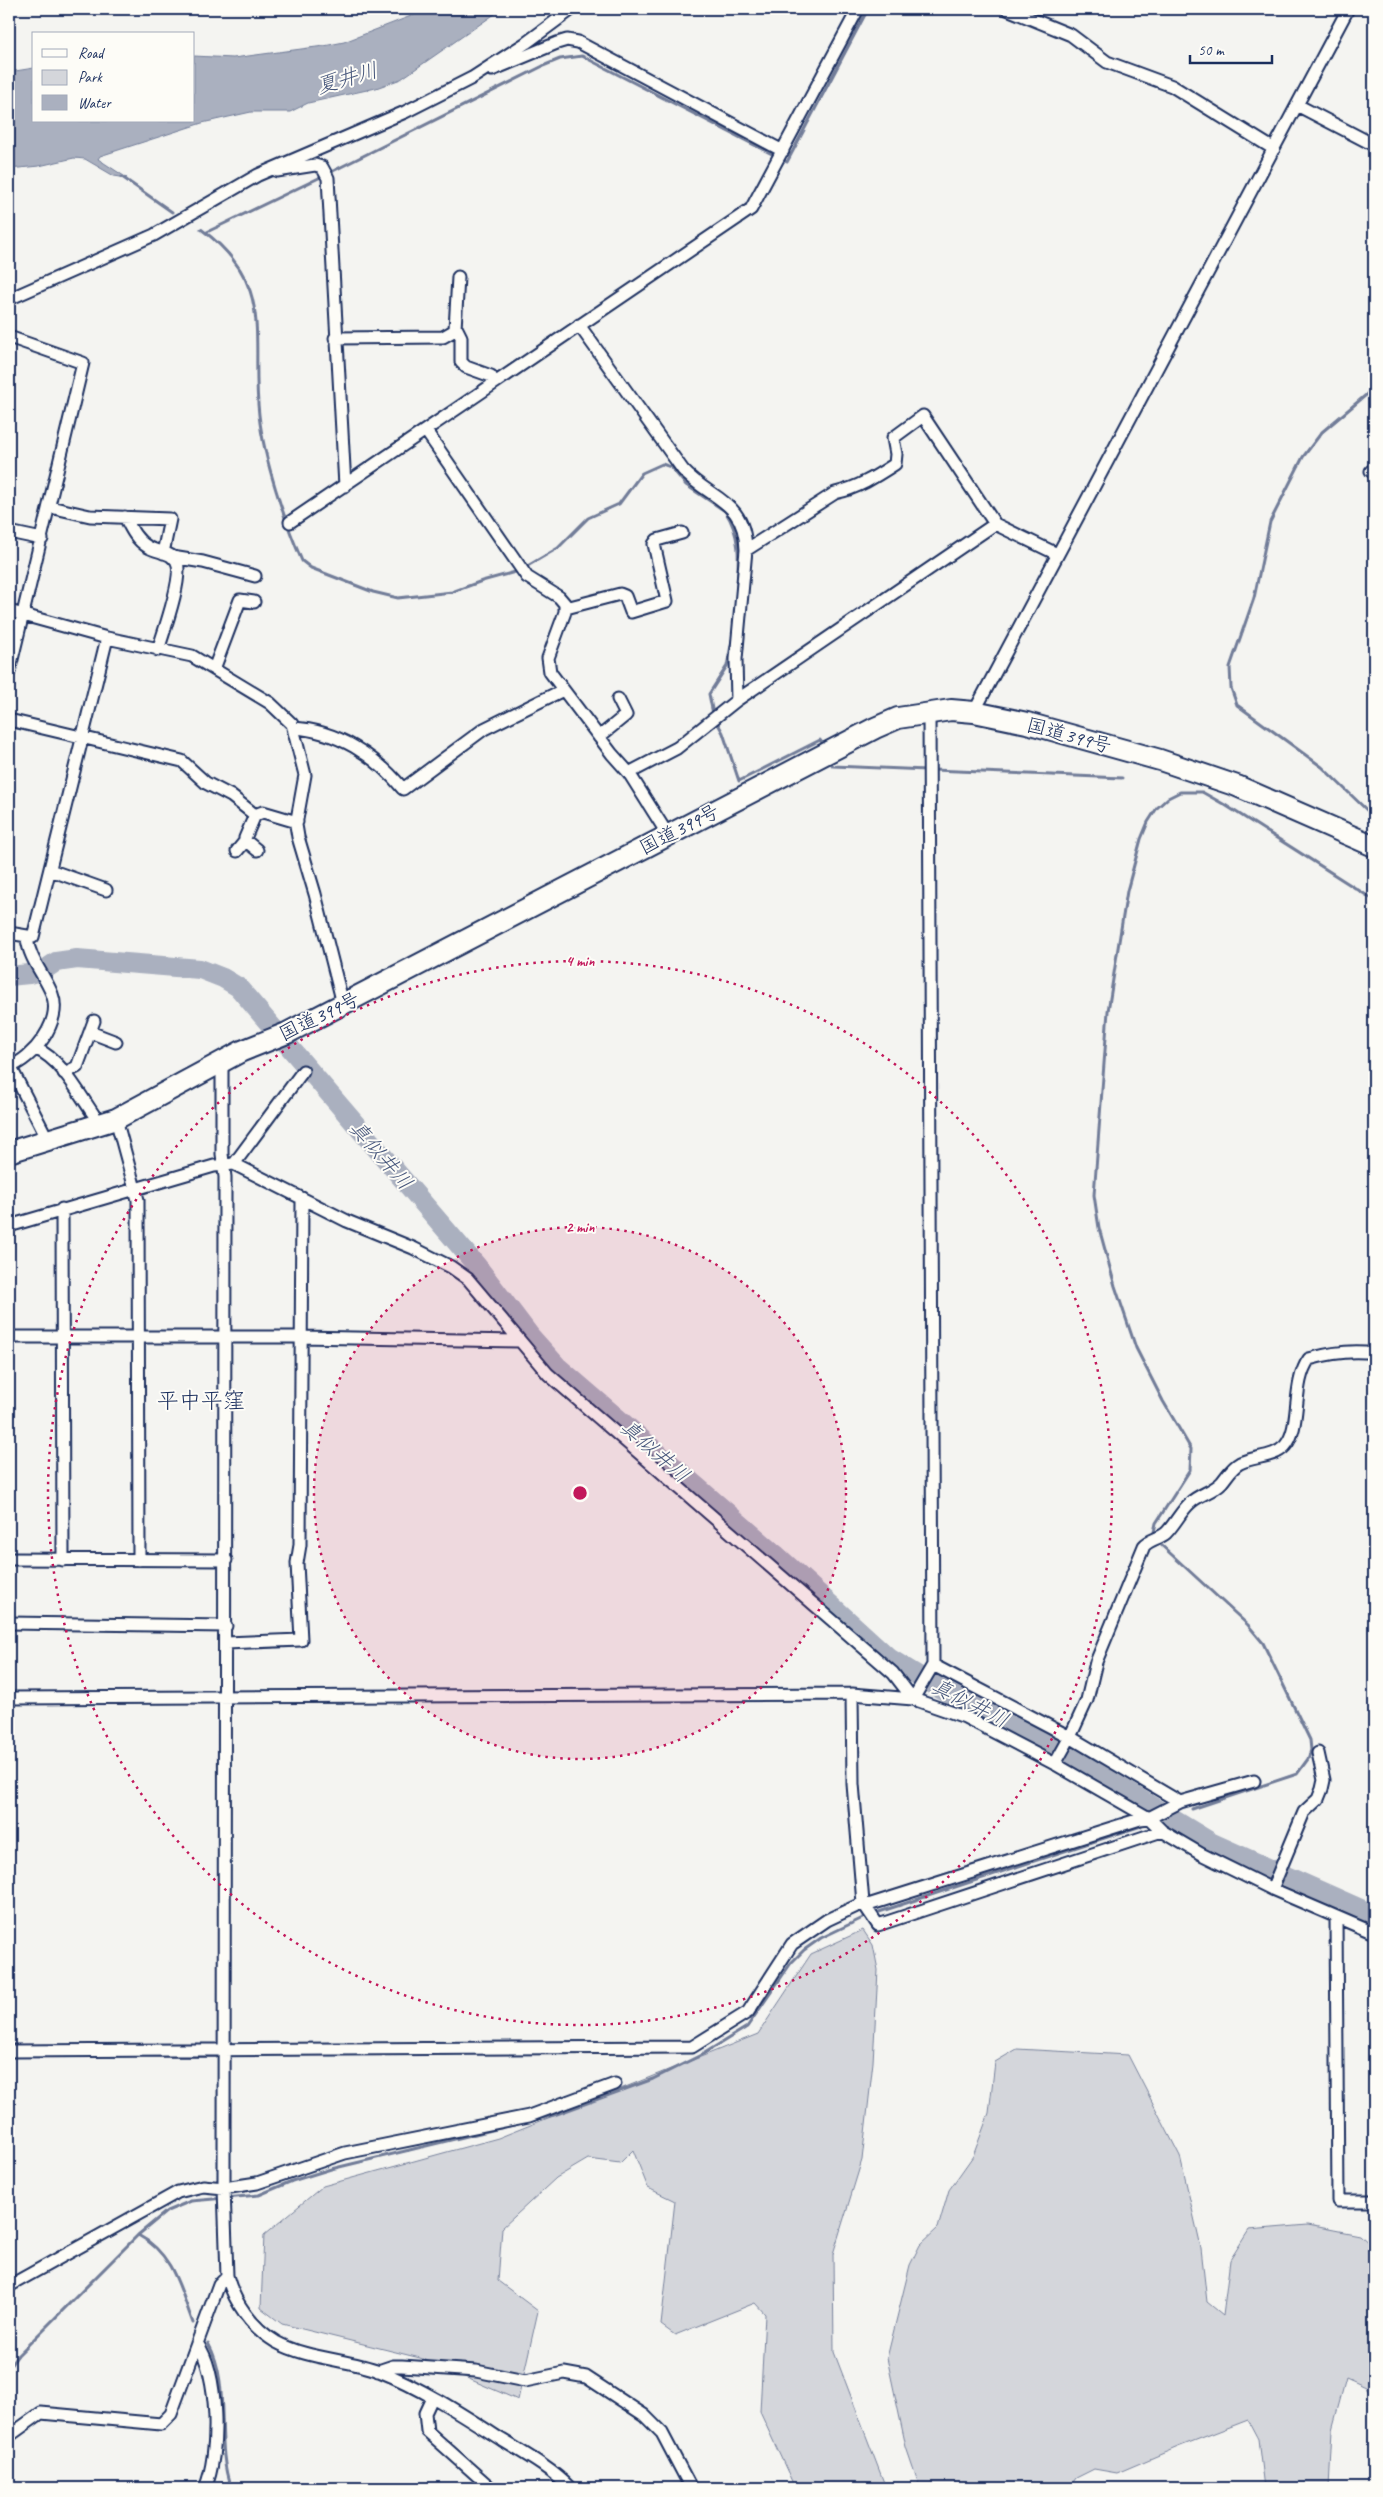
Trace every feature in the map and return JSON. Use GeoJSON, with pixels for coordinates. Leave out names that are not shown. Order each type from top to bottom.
{"type":"FeatureCollection","features":[{"type":"Feature","properties":{"kind":"highway","name":"国道399号"},"geometry":{"type":"LineString","coordinates":[[9,1152],[109,1122],[242,1051],[287,1034],[668,835],[875,728],[898,718],[929,712],[974,712],[1027,723],[1160,760],[1237,786],[1374,846]]}},
{"type":"Feature","properties":{"kind":"street"},"geometry":{"type":"LineString","coordinates":[[9,299],[154,234],[258,174],[405,112],[472,78],[526,43],[572,9]]}},
{"type":"Feature","properties":{"kind":"street"},"geometry":{"type":"LineString","coordinates":[[290,522],[752,209],[858,9]]}},
{"type":"Feature","properties":{"kind":"street"},"geometry":{"type":"LineString","coordinates":[[1008,9],[1071,35],[1107,62],[1172,86],[1274,148]]}},
{"type":"Feature","properties":{"kind":"street"},"geometry":{"type":"LineString","coordinates":[[974,712],[1348,9]]}},
{"type":"Feature","properties":{"kind":"street"},"geometry":{"type":"LineString","coordinates":[[472,78],[524,59],[557,43],[568,40],[578,42],[783,152]]}},
{"type":"Feature","properties":{"kind":"street"},"geometry":{"type":"LineString","coordinates":[[1297,104],[1374,145]]}},
{"type":"Feature","properties":{"kind":"street"},"geometry":{"type":"LineString","coordinates":[[258,174],[315,165],[322,167],[328,178],[335,338],[345,486]]}},
{"type":"Feature","properties":{"kind":"street"},"geometry":{"type":"LineString","coordinates":[[458,277],[455,329],[457,329],[461,337],[461,362],[466,367],[491,376],[493,384]]}},
{"type":"Feature","properties":{"kind":"street"},"geometry":{"type":"LineString","coordinates":[[579,325],[683,470],[697,484],[719,496],[732,509],[742,531],[746,550],[736,659],[737,700]]}},
{"type":"Feature","properties":{"kind":"street"},"geometry":{"type":"LineString","coordinates":[[335,338],[443,337],[455,329]]}},
{"type":"Feature","properties":{"kind":"street"},"geometry":{"type":"LineString","coordinates":[[9,672],[50,508],[83,363],[10,341]]}},
{"type":"Feature","properties":{"kind":"street"},"geometry":{"type":"LineString","coordinates":[[746,550],[835,493],[852,489],[868,482],[895,464],[896,454],[892,438],[922,416],[995,524],[1057,554]]}},
{"type":"Feature","properties":{"kind":"street"},"geometry":{"type":"LineString","coordinates":[[426,431],[524,572],[559,597],[566,608]]}},
{"type":"Feature","properties":{"kind":"street"},"geometry":{"type":"LineString","coordinates":[[50,508],[90,516],[170,519],[168,555],[178,565],[176,586],[158,650]]}},
{"type":"Feature","properties":{"kind":"street"},"geometry":{"type":"LineString","coordinates":[[125,517],[134,534],[149,547],[168,555],[204,562],[255,576]]}},
{"type":"Feature","properties":{"kind":"street"},"geometry":{"type":"LineString","coordinates":[[629,773],[671,752],[737,700],[995,524]]}},
{"type":"Feature","properties":{"kind":"street"},"geometry":{"type":"LineString","coordinates":[[9,532],[42,539]]}},
{"type":"Feature","properties":{"kind":"street"},"geometry":{"type":"LineString","coordinates":[[566,608],[620,594],[624,596],[631,612],[666,601],[654,544],[656,540],[682,533]]}},
{"type":"Feature","properties":{"kind":"street"},"geometry":{"type":"LineString","coordinates":[[214,669],[240,600],[254,602]]}},
{"type":"Feature","properties":{"kind":"street"},"geometry":{"type":"LineString","coordinates":[[566,608],[547,663],[550,672],[599,738],[629,773],[668,835]]}},
{"type":"Feature","properties":{"kind":"street"},"geometry":{"type":"LineString","coordinates":[[9,611],[107,638],[158,650],[183,653],[214,669],[270,703],[292,724],[305,775],[297,822],[300,851],[315,894],[343,1004]]}},
{"type":"Feature","properties":{"kind":"street"},"geometry":{"type":"LineString","coordinates":[[9,932],[28,938],[33,937],[35,931],[107,638]]}},
{"type":"Feature","properties":{"kind":"street"},"geometry":{"type":"LineString","coordinates":[[293,728],[322,734],[374,758],[403,789],[484,729],[563,690]]}},
{"type":"Feature","properties":{"kind":"street"},"geometry":{"type":"LineString","coordinates":[[599,738],[626,715],[618,700]]}},
{"type":"Feature","properties":{"kind":"street"},"geometry":{"type":"LineString","coordinates":[[914,1696],[932,1668],[929,712]]}},
{"type":"Feature","properties":{"kind":"street"},"geometry":{"type":"LineString","coordinates":[[9,720],[182,761],[206,783],[235,799],[242,807],[255,815]]}},
{"type":"Feature","properties":{"kind":"street"},"geometry":{"type":"LineString","coordinates":[[237,851],[246,840],[247,830],[255,815],[264,812],[297,822]]}},
{"type":"Feature","properties":{"kind":"street"},"geometry":{"type":"LineString","coordinates":[[246,840],[257,850]]}},
{"type":"Feature","properties":{"kind":"street"},"geometry":{"type":"LineString","coordinates":[[50,870],[106,890]]}},
{"type":"Feature","properties":{"kind":"street"},"geometry":{"type":"LineString","coordinates":[[28,938],[28,946],[43,979],[52,993],[53,1009],[46,1032],[36,1050],[18,1064],[9,1066],[48,1140]]}},
{"type":"Feature","properties":{"kind":"street"},"geometry":{"type":"LineString","coordinates":[[64,1073],[77,1067],[92,1026],[116,1042]]}},
{"type":"Feature","properties":{"kind":"street"},"geometry":{"type":"LineString","coordinates":[[36,1050],[48,1056],[109,1122],[137,1189],[139,1560]]}},
{"type":"Feature","properties":{"kind":"street"},"geometry":{"type":"LineString","coordinates":[[222,1062],[228,1164],[225,1338],[225,2195],[227,2276],[230,2287],[248,2318],[259,2330],[277,2342],[297,2350],[378,2371],[432,2398],[523,2453],[570,2488]]}},
{"type":"Feature","properties":{"kind":"street"},"geometry":{"type":"LineString","coordinates":[[9,1226],[228,1164],[303,1071]]}},
{"type":"Feature","properties":{"kind":"street"},"geometry":{"type":"LineString","coordinates":[[228,1164],[347,1221],[414,1248],[451,1267],[468,1279],[548,1374],[893,1673],[914,1696]]}},
{"type":"Feature","properties":{"kind":"street"},"geometry":{"type":"LineString","coordinates":[[226,1643],[301,1640],[297,1563],[300,1545],[302,1198]]}},
{"type":"Feature","properties":{"kind":"street"},"geometry":{"type":"LineString","coordinates":[[62,1210],[63,1560]]}},
{"type":"Feature","properties":{"kind":"street"},"geometry":{"type":"LineString","coordinates":[[9,1337],[302,1337],[519,1341]]}},
{"type":"Feature","properties":{"kind":"street"},"geometry":{"type":"LineString","coordinates":[[1055,1763],[1069,1739],[1087,1700],[1096,1662],[1144,1546],[1149,1540],[1161,1536],[1190,1503],[1212,1491],[1231,1469],[1242,1462],[1278,1452],[1287,1445],[1293,1432],[1300,1379],[1310,1359],[1324,1355],[1360,1351],[1374,1353]]}},
{"type":"Feature","properties":{"kind":"street"},"geometry":{"type":"LineString","coordinates":[[9,1559],[226,1560]]}},
{"type":"Feature","properties":{"kind":"street"},"geometry":{"type":"LineString","coordinates":[[9,1623],[226,1626]]}},
{"type":"Feature","properties":{"kind":"street"},"geometry":{"type":"LineString","coordinates":[[932,1668],[1069,1739],[1178,1804]]}},
{"type":"Feature","properties":{"kind":"street"},"geometry":{"type":"LineString","coordinates":[[852,1694],[853,1784],[865,1906],[878,1924],[1162,1831]]}},
{"type":"Feature","properties":{"kind":"street"},"geometry":{"type":"LineString","coordinates":[[9,1698],[852,1694],[914,1696],[965,1717],[1055,1763],[1151,1817],[1162,1831],[1201,1854],[1374,1933]]}},
{"type":"Feature","properties":{"kind":"street"},"geometry":{"type":"LineString","coordinates":[[1273,1887],[1304,1812],[1318,1799],[1322,1789],[1324,1780],[1318,1752]]}},
{"type":"Feature","properties":{"kind":"street"},"geometry":{"type":"LineString","coordinates":[[9,2051],[692,2047],[748,2012],[792,1944],[827,1920],[865,1906],[1151,1817],[1178,1804],[1254,1781]]}},
{"type":"Feature","properties":{"kind":"street"},"geometry":{"type":"LineString","coordinates":[[1336,1917],[1338,2201],[1374,2201]]}},
{"type":"Feature","properties":{"kind":"street"},"geometry":{"type":"LineString","coordinates":[[9,2286],[178,2192],[203,2186],[225,2195],[359,2149],[529,2116],[615,2084]]}},
{"type":"Feature","properties":{"kind":"street"},"geometry":{"type":"LineString","coordinates":[[9,2436],[41,2413],[164,2423],[171,2414],[219,2284],[227,2276]]}},
{"type":"Feature","properties":{"kind":"street"},"geometry":{"type":"LineString","coordinates":[[197,2344],[210,2370],[213,2402],[213,2458],[205,2488]]}},
{"type":"Feature","properties":{"kind":"street"},"geometry":{"type":"LineString","coordinates":[[378,2371],[392,2366],[476,2371],[525,2381],[564,2373],[586,2377],[644,2415],[662,2433],[691,2488]]}},
{"type":"Feature","properties":{"kind":"street"},"geometry":{"type":"LineString","coordinates":[[432,2398],[425,2413],[428,2431],[491,2488]]}},
{"type":"Feature","properties":{"kind":"green space"},"geometry":{"type":"Polygon","coordinates":[[[863,1930],[873,1945],[878,1970],[873,2062],[862,2160],[833,2254],[834,2352],[886,2488],[795,2488],[760,2412],[765,2314],[755,2303],[675,2335],[661,2325],[675,2201],[648,2188],[633,2150],[620,2163],[588,2159],[556,2178],[502,2228],[498,2281],[538,2311],[518,2400],[420,2358],[282,2324],[261,2308],[264,2235],[323,2186],[498,2138],[758,2034],[811,1954],[863,1930]]]}},
{"type":"Feature","properties":{"kind":"green space"},"geometry":{"type":"Polygon","coordinates":[[[1017,2049],[1128,2055],[1180,2156],[1201,2248],[1207,2302],[1223,2315],[1230,2260],[1249,2230],[1308,2225],[1360,2235],[1374,2248],[1374,2397],[1366,2387],[1346,2378],[1332,2430],[1329,2488],[1264,2488],[1258,2439],[1248,2420],[1117,2473],[1094,2469],[1076,2478],[1069,2488],[920,2488],[906,2447],[887,2358],[910,2265],[920,2245],[938,2228],[949,2190],[973,2156],[989,2113],[995,2062],[1017,2049]]]}},
{"type":"Feature","properties":{"kind":"water","name":"夏井川"},"geometry":{"type":"Polygon","coordinates":[[[429,9],[502,9],[401,79],[376,88],[308,103],[290,112],[251,112],[202,123],[100,156],[98,159],[127,178],[114,176],[85,159],[74,158],[39,166],[9,169],[9,72],[32,68],[32,122],[195,122],[195,56],[233,58],[344,42],[429,9]]]}},
{"type":"Feature","properties":{"kind":"waterway"},"geometry":{"type":"LineString","coordinates":[[785,161],[787,162],[868,9]]}},
{"type":"Feature","properties":{"kind":"waterway"},"geometry":{"type":"LineString","coordinates":[[331,172],[543,66],[560,59],[582,56],[774,155]]}},
{"type":"Feature","properties":{"kind":"waterway"},"geometry":{"type":"LineString","coordinates":[[207,232],[323,176]]}},
{"type":"Feature","properties":{"kind":"waterway"},"geometry":{"type":"LineString","coordinates":[[122,177],[172,212]]}},
{"type":"Feature","properties":{"kind":"waterway"},"geometry":{"type":"LineString","coordinates":[[201,229],[225,250],[241,271],[250,292],[255,314],[259,415],[265,451],[288,527],[302,561],[311,568],[373,592],[398,598],[452,592],[482,581],[519,571]]}},
{"type":"Feature","properties":{"kind":"waterway"},"geometry":{"type":"LineString","coordinates":[[1374,385],[1366,395],[1322,432],[1303,457],[1270,522],[1254,598],[1230,667],[1231,688],[1237,705],[1322,767],[1374,817]]}},
{"type":"Feature","properties":{"kind":"waterway"},"geometry":{"type":"LineString","coordinates":[[524,568],[558,548],[588,518],[619,504],[642,473],[662,464],[671,467],[686,485],[725,511],[734,529],[738,547],[737,587]]}},
{"type":"Feature","properties":{"kind":"waterway"},"geometry":{"type":"LineString","coordinates":[[713,714],[709,694],[727,666],[732,640]]}},
{"type":"Feature","properties":{"kind":"waterway"},"geometry":{"type":"LineString","coordinates":[[716,720],[723,733],[739,781],[820,740],[822,743]]}},
{"type":"Feature","properties":{"kind":"waterway"},"geometry":{"type":"LineString","coordinates":[[830,761],[833,766],[927,770]]}},
{"type":"Feature","properties":{"kind":"waterway"},"geometry":{"type":"LineString","coordinates":[[933,770],[1122,778]]}},
{"type":"Feature","properties":{"kind":"waterway"},"geometry":{"type":"LineString","coordinates":[[1192,1809],[1297,1774],[1308,1759],[1311,1750],[1310,1740],[1263,1643],[1248,1625],[1159,1543],[1154,1532],[1156,1523],[1190,1470],[1191,1449],[1163,1401],[1136,1348],[1115,1286],[1099,1228],[1094,1195],[1108,1011],[1127,891],[1141,839],[1148,822],[1157,808],[1168,798],[1180,792],[1202,792],[1374,900]]}},
{"type":"Feature","properties":{"kind":"waterway","name":"真似井川"},"geometry":{"type":"LineString","coordinates":[[9,976],[29,974],[44,970],[56,962],[77,959],[200,969],[223,978],[238,987],[477,1266],[531,1337],[557,1366],[775,1554],[889,1658],[935,1686],[1038,1737],[1212,1843],[1374,1915]]}},
{"type":"Feature","properties":{"kind":"waterway"},"geometry":{"type":"LineString","coordinates":[[873,1914],[1141,1826]]}},
{"type":"Feature","properties":{"kind":"waterway"},"geometry":{"type":"LineString","coordinates":[[138,2235],[167,2211],[191,2201],[259,2195],[292,2181],[331,2169],[554,2115],[653,2079],[703,2054],[747,2027],[791,1963],[804,1950],[821,1938],[867,1916]]}},
{"type":"Feature","properties":{"kind":"waterway"},"geometry":{"type":"LineString","coordinates":[[9,2367],[18,2355],[138,2235],[160,2252],[174,2273],[193,2323]]}},
{"type":"Feature","properties":{"kind":"waterway"},"geometry":{"type":"LineString","coordinates":[[208,2343],[219,2377],[224,2452],[231,2488]]}},
{"type":"Feature","properties":{"kind":"district","name":"平中平窪"},"geometry":{"type":"Point","coordinates":[201,1400]}}]}
